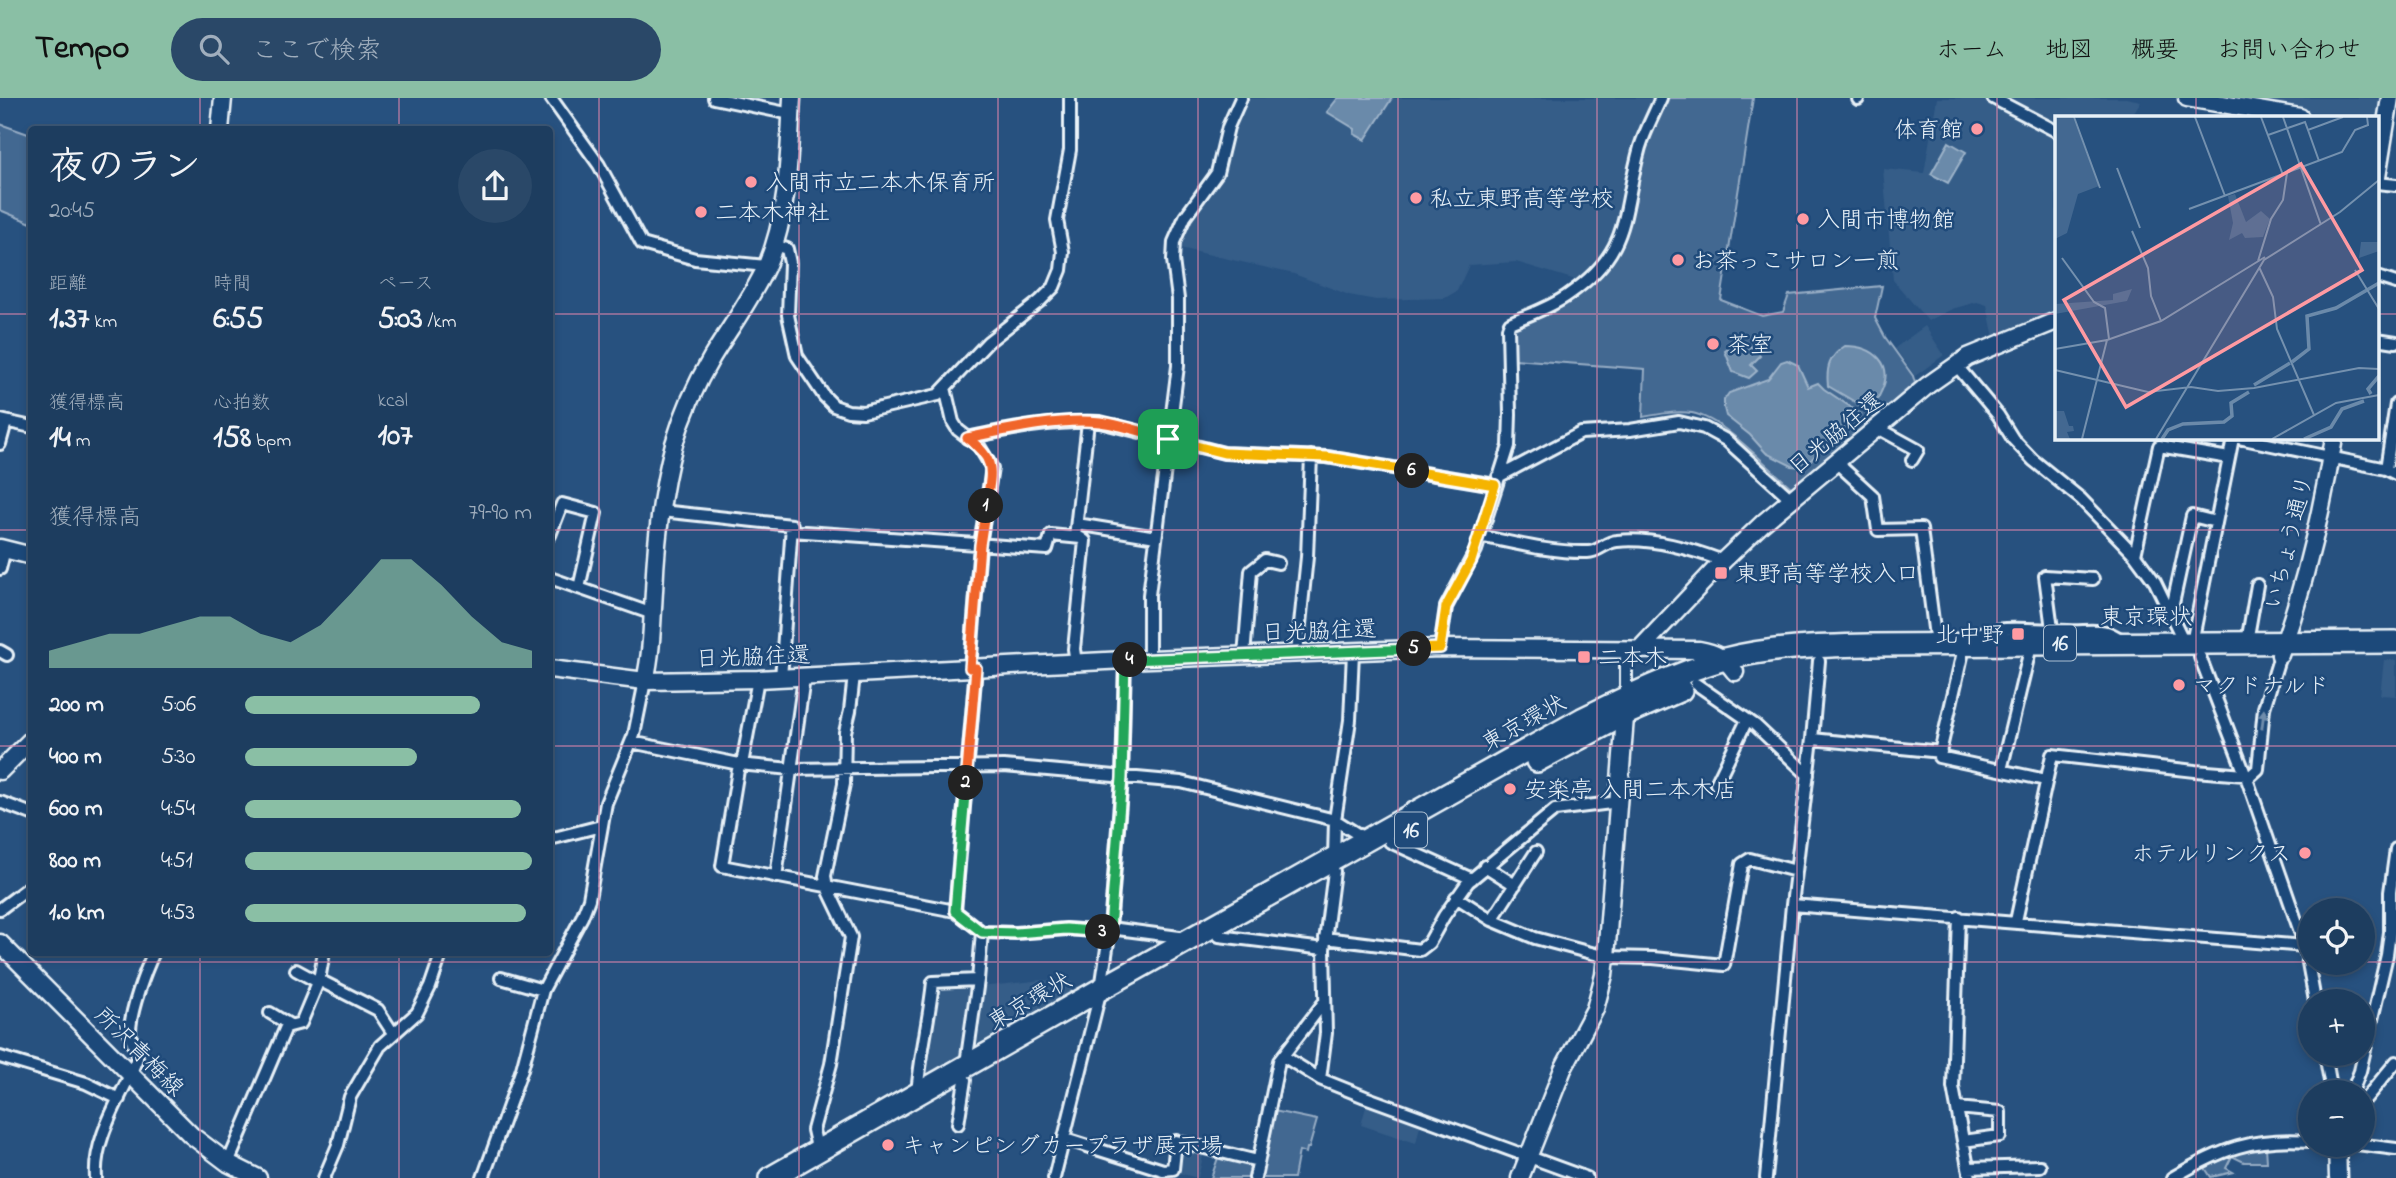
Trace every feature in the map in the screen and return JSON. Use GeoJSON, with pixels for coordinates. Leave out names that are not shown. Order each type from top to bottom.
{"type":"FeatureCollection","features":[{"type":"Feature","properties":{"kind":"highway","name":"東京環状"},"geometry":{"type":"LineString","coordinates":[[1098,998],[1191,939],[1334,865],[1390,842],[1626,705],[1696,684],[1730,666],[2126,642],[2192,647],[2396,653]]}},
{"type":"Feature","properties":{"kind":"highway","name":"東京環状"},"geometry":{"type":"LineString","coordinates":[[794,1178],[965,1073],[1098,998],[1219,936],[1334,865],[1367,840],[1626,705],[1730,666],[1809,647],[1936,644],[1960,650],[2029,654],[2247,642],[2282,648],[2396,642]]}},
{"type":"Feature","properties":{"kind":"highway","name":"東京環状"},"geometry":{"type":"LineString","coordinates":[[770,1178],[917,1094],[965,1073]]}},
{"type":"Feature","properties":{"kind":"street"},"geometry":{"type":"LineString","coordinates":[[220,126],[222,98]]}},
{"type":"Feature","properties":{"kind":"street"},"geometry":{"type":"LineString","coordinates":[[551,98],[599,165],[642,244],[695,258],[766,266]]}},
{"type":"Feature","properties":{"kind":"street"},"geometry":{"type":"LineString","coordinates":[[483,1178],[522,1069],[543,990],[589,899],[606,803],[631,742],[650,657],[661,511],[674,444],[689,402],[766,266],[781,219],[788,174],[791,103],[714,98]]}},
{"type":"Feature","properties":{"kind":"street"},"geometry":{"type":"LineString","coordinates":[[774,245],[787,249],[790,263],[788,315],[796,356],[834,406],[863,412],[938,395],[988,342],[1054,287],[1061,270],[1063,252],[1057,220],[1070,150],[1070,98]]}},
{"type":"Feature","properties":{"kind":"street"},"geometry":{"type":"LineString","coordinates":[[1149,660],[1149,595],[1178,366],[1178,299],[1173,260],[1174,242],[1185,216],[1217,173],[1228,127],[1241,98]]}},
{"type":"Feature","properties":{"kind":"street"},"geometry":{"type":"LineString","coordinates":[[1440,648],[1446,607],[1471,561],[1508,446],[1510,323],[1566,297],[1592,277],[1615,248],[1623,228],[1640,149],[1661,98]]}},
{"type":"Feature","properties":{"kind":"street"},"geometry":{"type":"LineString","coordinates":[[1993,98],[2055,130]]}},
{"type":"Feature","properties":{"kind":"street"},"geometry":{"type":"LineString","coordinates":[[2187,98],[2213,100],[2248,113],[2287,116]]}},
{"type":"Feature","properties":{"kind":"street"},"geometry":{"type":"LineString","coordinates":[[2378,172],[2390,98]]}},
{"type":"Feature","properties":{"kind":"street"},"geometry":{"type":"LineString","coordinates":[[2378,183],[2396,185]]}},
{"type":"Feature","properties":{"kind":"street"},"geometry":{"type":"LineString","coordinates":[[2378,277],[2396,283]]}},
{"type":"Feature","properties":{"kind":"street","name":"日光脇往還"},"geometry":{"type":"LineString","coordinates":[[553,669],[645,681],[758,679],[1125,660],[1440,648],[1633,650],[1723,561],[1791,499],[1956,365],[1997,344],[2055,321]]}},
{"type":"Feature","properties":{"kind":"street"},"geometry":{"type":"LineString","coordinates":[[2378,339],[2396,342]]}},
{"type":"Feature","properties":{"kind":"street"},"geometry":{"type":"LineString","coordinates":[[1956,365],[1998,415],[2012,439],[2081,499],[2135,555],[2155,582],[2192,647],[2246,777],[2298,926]]}},
{"type":"Feature","properties":{"kind":"street"},"geometry":{"type":"LineString","coordinates":[[945,388],[953,422],[958,430],[979,446],[992,468],[980,545],[955,911]]}},
{"type":"Feature","properties":{"kind":"street"},"geometry":{"type":"LineString","coordinates":[[2244,439],[2391,471],[2396,404]]}},
{"type":"Feature","properties":{"kind":"street"},"geometry":{"type":"LineString","coordinates":[[0,444],[3,421],[28,426]]}},
{"type":"Feature","properties":{"kind":"street"},"geometry":{"type":"LineString","coordinates":[[967,438],[1014,428],[1088,422],[1117,425],[1224,453],[1311,456],[1497,481],[1581,433],[1630,430],[1679,422],[1704,428],[1726,440],[1791,499]]}},
{"type":"Feature","properties":{"kind":"street"},"geometry":{"type":"LineString","coordinates":[[1075,537],[1088,422]]}},
{"type":"Feature","properties":{"kind":"street"},"geometry":{"type":"LineString","coordinates":[[1878,428],[1918,450],[1912,460]]}},
{"type":"Feature","properties":{"kind":"street"},"geometry":{"type":"LineString","coordinates":[[2192,647],[2233,439]]}},
{"type":"Feature","properties":{"kind":"street","name":"いちょう通り"},"geometry":{"type":"LineString","coordinates":[[2282,648],[2310,560],[2334,439]]}},
{"type":"Feature","properties":{"kind":"street"},"geometry":{"type":"LineString","coordinates":[[2135,555],[2159,446],[2228,458]]}},
{"type":"Feature","properties":{"kind":"street"},"geometry":{"type":"LineString","coordinates":[[1297,653],[1307,558],[1311,456]]}},
{"type":"Feature","properties":{"kind":"street"},"geometry":{"type":"LineString","coordinates":[[1836,462],[1873,496],[1878,530],[1922,529],[1936,644]]}},
{"type":"Feature","properties":{"kind":"street"},"geometry":{"type":"LineString","coordinates":[[553,527],[562,504],[596,513],[579,588]]}},
{"type":"Feature","properties":{"kind":"street"},"geometry":{"type":"LineString","coordinates":[[661,511],[792,525],[781,678]]}},
{"type":"Feature","properties":{"kind":"street"},"geometry":{"type":"LineString","coordinates":[[2171,613],[2192,516],[2216,522]]}},
{"type":"Feature","properties":{"kind":"street"},"geometry":{"type":"LineString","coordinates":[[1077,524],[1156,537]]}},
{"type":"Feature","properties":{"kind":"street"},"geometry":{"type":"LineString","coordinates":[[791,531],[1047,549],[1051,535],[1081,538],[1085,541],[1074,649],[1076,663]]}},
{"type":"Feature","properties":{"kind":"street"},"geometry":{"type":"LineString","coordinates":[[1480,536],[1529,547],[1587,552],[1597,551],[1612,541],[1664,544],[1690,548],[1723,561]]}},
{"type":"Feature","properties":{"kind":"street"},"geometry":{"type":"LineString","coordinates":[[0,569],[3,548],[28,555]]}},
{"type":"Feature","properties":{"kind":"street"},"geometry":{"type":"LineString","coordinates":[[1244,656],[1251,571],[1265,560],[1278,563]]}},
{"type":"Feature","properties":{"kind":"street"},"geometry":{"type":"LineString","coordinates":[[2052,629],[2045,576],[2093,579]]}},
{"type":"Feature","properties":{"kind":"street"},"geometry":{"type":"LineString","coordinates":[[553,579],[653,614]]}},
{"type":"Feature","properties":{"kind":"street"},"geometry":{"type":"LineString","coordinates":[[2247,642],[2257,585]]}},
{"type":"Feature","properties":{"kind":"street"},"geometry":{"type":"LineString","coordinates":[[2046,780],[1939,757],[1960,650],[1973,634],[2019,627],[2107,632],[2126,642]]}},
{"type":"Feature","properties":{"kind":"street"},"geometry":{"type":"LineString","coordinates":[[2016,921],[2052,755],[2246,777],[2258,769],[2264,708],[2282,648]]}},
{"type":"Feature","properties":{"kind":"street"},"geometry":{"type":"LineString","coordinates":[[1520,1178],[1563,1069],[1595,1009],[1604,975],[1633,650],[1699,650],[1717,654],[1730,666]]}},
{"type":"Feature","properties":{"kind":"street"},"geometry":{"type":"LineString","coordinates":[[1320,1079],[1326,1033],[1324,944],[1334,865],[1335,820],[1350,720],[1353,652]]}},
{"type":"Feature","properties":{"kind":"street"},"geometry":{"type":"LineString","coordinates":[[2001,770],[2029,654]]}},
{"type":"Feature","properties":{"kind":"street"},"geometry":{"type":"LineString","coordinates":[[1054,1178],[1098,998],[1110,930],[1122,778],[1125,660]]}},
{"type":"Feature","properties":{"kind":"street"},"geometry":{"type":"LineString","coordinates":[[1766,1178],[1819,661]]}},
{"type":"Feature","properties":{"kind":"street"},"geometry":{"type":"LineString","coordinates":[[817,1152],[813,1130],[831,1064],[851,937],[825,876],[844,784],[845,732],[853,675]]}},
{"type":"Feature","properties":{"kind":"street"},"geometry":{"type":"LineString","coordinates":[[776,877],[804,678]]}},
{"type":"Feature","properties":{"kind":"street"},"geometry":{"type":"LineString","coordinates":[[758,679],[722,866],[955,911],[982,932],[1110,930],[1191,939]]}},
{"type":"Feature","properties":{"kind":"street"},"geometry":{"type":"LineString","coordinates":[[1696,684],[1748,720],[1808,775]]}},
{"type":"Feature","properties":{"kind":"street"},"geometry":{"type":"LineString","coordinates":[[1716,783],[1748,720]]}},
{"type":"Feature","properties":{"kind":"street"},"geometry":{"type":"LineString","coordinates":[[1812,738],[1941,752]]}},
{"type":"Feature","properties":{"kind":"street"},"geometry":{"type":"LineString","coordinates":[[631,742],[741,764],[791,769],[1004,766],[1181,782],[1335,820],[1367,840]]}},
{"type":"Feature","properties":{"kind":"street"},"geometry":{"type":"LineString","coordinates":[[0,772],[28,743]]}},
{"type":"Feature","properties":{"kind":"street"},"geometry":{"type":"LineString","coordinates":[[0,802],[28,812]]}},
{"type":"Feature","properties":{"kind":"street"},"geometry":{"type":"LineString","coordinates":[[1219,936],[1420,950],[1429,943],[1456,897],[1472,879],[1555,810],[1619,802]]}},
{"type":"Feature","properties":{"kind":"street"},"geometry":{"type":"LineString","coordinates":[[553,838],[601,826]]}},
{"type":"Feature","properties":{"kind":"street"},"geometry":{"type":"LineString","coordinates":[[1390,842],[1472,879]]}},
{"type":"Feature","properties":{"kind":"street"},"geometry":{"type":"LineString","coordinates":[[2357,1080],[2387,955],[2390,892],[2396,849]]}},
{"type":"Feature","properties":{"kind":"street"},"geometry":{"type":"LineString","coordinates":[[1492,920],[1536,852]]}},
{"type":"Feature","properties":{"kind":"street"},"geometry":{"type":"LineString","coordinates":[[1456,897],[1492,920],[1535,938],[1605,957],[1653,958],[1724,965],[1742,864],[1750,859],[1796,871]]}},
{"type":"Feature","properties":{"kind":"street"},"geometry":{"type":"LineString","coordinates":[[1485,866],[1515,885]]}},
{"type":"Feature","properties":{"kind":"street"},"geometry":{"type":"LineString","coordinates":[[0,909],[28,888]]}},
{"type":"Feature","properties":{"kind":"street"},"geometry":{"type":"LineString","coordinates":[[1792,905],[2298,945]]}},
{"type":"Feature","properties":{"kind":"street"},"geometry":{"type":"LineString","coordinates":[[1959,917],[1953,1087],[1969,1173],[2040,1166]]}},
{"type":"Feature","properties":{"kind":"street"},"geometry":{"type":"LineString","coordinates":[[958,1124],[982,932]]}},
{"type":"Feature","properties":{"kind":"street","name":"所沢青梅線"},"geometry":{"type":"LineString","coordinates":[[0,943],[191,1135],[228,1163],[258,1178]]}},
{"type":"Feature","properties":{"kind":"street"},"geometry":{"type":"LineString","coordinates":[[96,1178],[100,1142],[138,1054],[130,1032],[143,978],[152,956]]}},
{"type":"Feature","properties":{"kind":"street"},"geometry":{"type":"LineString","coordinates":[[270,1013],[290,1024],[301,1023],[319,981],[323,956]]}},
{"type":"Feature","properties":{"kind":"street"},"geometry":{"type":"LineString","coordinates":[[324,1178],[338,1145],[350,1097],[380,1046],[417,1013],[441,956]]}},
{"type":"Feature","properties":{"kind":"street"},"geometry":{"type":"LineString","coordinates":[[296,970],[377,1010],[393,1033]]}},
{"type":"Feature","properties":{"kind":"street"},"geometry":{"type":"LineString","coordinates":[[501,978],[543,990]]}},
{"type":"Feature","properties":{"kind":"street"},"geometry":{"type":"LineString","coordinates":[[917,1094],[920,1060],[929,1025],[933,982],[978,980]]}},
{"type":"Feature","properties":{"kind":"street"},"geometry":{"type":"LineString","coordinates":[[1255,1178],[1279,1061],[1325,1001]]}},
{"type":"Feature","properties":{"kind":"street"},"geometry":{"type":"LineString","coordinates":[[228,1163],[286,1027],[290,1024]]}},
{"type":"Feature","properties":{"kind":"street"},"geometry":{"type":"LineString","coordinates":[[1283,1056],[1320,1079],[1587,1178]]}},
{"type":"Feature","properties":{"kind":"street"},"geometry":{"type":"LineString","coordinates":[[0,1057],[86,1083],[119,1099]]}},
{"type":"Feature","properties":{"kind":"street"},"geometry":{"type":"LineString","coordinates":[[2375,1087],[2396,1062]]}},
{"type":"Feature","properties":{"kind":"street"},"geometry":{"type":"LineString","coordinates":[[1957,1108],[2000,1112],[2000,1136],[1963,1141]]}},
{"type":"Feature","properties":{"kind":"street"},"geometry":{"type":"LineString","coordinates":[[1065,1139],[1163,1170],[1173,1169],[1176,1141],[1258,1161]]}},
{"type":"Feature","properties":{"kind":"street"},"geometry":{"type":"LineString","coordinates":[[2172,1178],[2222,1151],[2252,1143],[2298,1140]]}},
{"type":"Feature","properties":{"kind":"street"},"geometry":{"type":"LineString","coordinates":[[2375,1146],[2396,1149]]}},
{"type":"Feature","properties":{"kind":"street"},"geometry":{"type":"LineString","coordinates":[[2337,1157],[2338,1178]]}},
{"type":"Feature","properties":{"kind":"shaded area","name":"私立東野高等学校"},"geometry":{"type":"Polygon","coordinates":[[[1246,98],[1655,98],[1635,139],[1615,241],[1601,261],[1576,280],[1516,262],[1469,265],[1457,291],[1445,298],[1376,300],[1349,295],[1294,274],[1180,248],[1183,233],[1222,177],[1233,126],[1246,98]]]}},
{"type":"Feature","properties":{"kind":"shaded area"},"geometry":{"type":"Polygon","coordinates":[[[1338,98],[1392,98],[1365,140],[1354,134],[1355,129],[1327,112],[1338,98]]]}},
{"type":"Feature","properties":{"kind":"shaded area"},"geometry":{"type":"Polygon","coordinates":[[[1665,98],[1753,98],[1721,300],[1762,316],[1783,312],[1789,295],[1882,286],[1875,318],[1913,376],[1915,383],[1792,488],[1744,444],[1704,417],[1679,412],[1643,417],[1645,369],[1514,359],[1512,324],[1541,314],[1618,248],[1643,143],[1665,98]]]}},
{"type":"Feature","properties":{"kind":"shaded area"},"geometry":{"type":"Polygon","coordinates":[[[1937,98],[1986,98],[2055,133],[2055,314],[1994,338],[1987,305],[1977,302],[1952,309],[1928,321],[1893,280],[1883,169],[1924,173],[1937,98]]]}},
{"type":"Feature","properties":{"kind":"shaded area"},"geometry":{"type":"Polygon","coordinates":[[[2001,98],[2126,98],[2141,101],[2132,116],[2055,116],[2055,126],[2001,98]]]}},
{"type":"Feature","properties":{"kind":"shaded area"},"geometry":{"type":"Polygon","coordinates":[[[2220,98],[2396,98],[2396,126],[2378,123],[2378,116],[2335,116],[2220,98]]]}},
{"type":"Feature","properties":{"kind":"shaded area"},"geometry":{"type":"Polygon","coordinates":[[[0,124],[28,134],[28,222],[0,210],[0,124]]]}},
{"type":"Feature","properties":{"kind":"shaded area"},"geometry":{"type":"Polygon","coordinates":[[[1949,142],[1966,152],[1948,183],[1931,174],[1949,142]]]}},
{"type":"Feature","properties":{"kind":"shaded area"},"geometry":{"type":"Polygon","coordinates":[[[1925,326],[1944,355],[1915,376],[1895,348],[1925,326]]]}},
{"type":"Feature","properties":{"kind":"shaded area"},"geometry":{"type":"Polygon","coordinates":[[[1745,344],[1756,349],[1760,356],[1751,365],[1757,371],[1749,378],[1733,372],[1725,351],[1733,345],[1745,344]]]}},
{"type":"Feature","properties":{"kind":"shaded area"},"geometry":{"type":"Polygon","coordinates":[[[1845,346],[1873,353],[1883,365],[1885,382],[1876,402],[1867,409],[1828,386],[1830,363],[1835,354],[1845,346]]]}},
{"type":"Feature","properties":{"kind":"shaded area"},"geometry":{"type":"Polygon","coordinates":[[[1787,360],[1798,365],[1808,387],[1818,383],[1861,414],[1803,467],[1792,466],[1766,453],[1750,435],[1726,416],[1724,408],[1724,400],[1729,393],[1768,379],[1781,362],[1787,360]]]}},
{"type":"Feature","properties":{"kind":"shaded area"},"geometry":{"type":"Polygon","coordinates":[[[2384,660],[2396,660],[2396,696],[2380,695],[2384,660]]]}},
{"type":"Feature","properties":{"kind":"shaded area"},"geometry":{"type":"Polygon","coordinates":[[[1042,980],[1072,982],[1071,997],[981,1046],[971,1044],[981,987],[1042,980]]]}},
{"type":"Feature","properties":{"kind":"shaded area"},"geometry":{"type":"Polygon","coordinates":[[[975,986],[965,1058],[930,1078],[922,1076],[936,989],[975,986]]]}},
{"type":"Feature","properties":{"kind":"shaded area"},"geometry":{"type":"Polygon","coordinates":[[[1367,1103],[1421,1121],[1416,1143],[1361,1125],[1367,1103]]]}},
{"type":"Feature","properties":{"kind":"shaded area"},"geometry":{"type":"Polygon","coordinates":[[[1274,1111],[1317,1120],[1309,1148],[1306,1153],[1299,1151],[1294,1178],[1260,1178],[1274,1111]]]}},
{"type":"Feature","properties":{"kind":"shaded area"},"geometry":{"type":"Polygon","coordinates":[[[1179,1146],[1204,1152],[1198,1178],[1175,1172],[1179,1146]]]}},
{"type":"Feature","properties":{"kind":"shaded area"},"geometry":{"type":"Polygon","coordinates":[[[2266,1146],[2267,1162],[2244,1162],[2232,1156],[2226,1168],[2233,1172],[2211,1177],[2205,1168],[2235,1153],[2266,1146]]]}},
{"type":"Feature","properties":{"kind":"shaded area"},"geometry":{"type":"Polygon","coordinates":[[[1219,1155],[1252,1163],[1252,1178],[1211,1178],[1219,1155]]]}},
{"type":"Feature","properties":{"kind":"place","name":"体育館"},"geometry":{"type":"Point","coordinates":[1977,129]}},
{"type":"Feature","properties":{"kind":"place","name":"入間市立二本木保育所"},"geometry":{"type":"Point","coordinates":[751,182]}},
{"type":"Feature","properties":{"kind":"place","name":"私立東野高等学校"},"geometry":{"type":"Point","coordinates":[1416,198]}},
{"type":"Feature","properties":{"kind":"place","name":"二本木神社"},"geometry":{"type":"Point","coordinates":[701,212]}},
{"type":"Feature","properties":{"kind":"place","name":"入間市博物館"},"geometry":{"type":"Point","coordinates":[1803,219]}},
{"type":"Feature","properties":{"kind":"place","name":"お茶っこサロン一煎"},"geometry":{"type":"Point","coordinates":[1678,260]}},
{"type":"Feature","properties":{"kind":"place","name":"茶室"},"geometry":{"type":"Point","coordinates":[1713,344]}},
{"type":"Feature","properties":{"kind":"place","name":"東野高等学校入口"},"geometry":{"type":"Point","coordinates":[1721,573]}},
{"type":"Feature","properties":{"kind":"place","name":"北中野"},"geometry":{"type":"Point","coordinates":[2018,634]}},
{"type":"Feature","properties":{"kind":"place","name":"二本木"},"geometry":{"type":"Point","coordinates":[1584,657]}},
{"type":"Feature","properties":{"kind":"place","name":"マクドナルド"},"geometry":{"type":"Point","coordinates":[2179,685]}},
{"type":"Feature","properties":{"kind":"place","name":"安楽亭 入間二本木店"},"geometry":{"type":"Point","coordinates":[1510,789]}},
{"type":"Feature","properties":{"kind":"place","name":"ホテルリンクス"},"geometry":{"type":"Point","coordinates":[2305,853]}},
{"type":"Feature","properties":{"kind":"place","name":"キャンピングカープラザ展示場"},"geometry":{"type":"Point","coordinates":[888,1145]}},
{"type":"Feature","properties":{"kind":"route"},"geometry":{"type":"LineString","coordinates":[[1084,421],[1117,425],[1168,439],[1224,453],[1327,457],[1495,485],[1476,550],[1446,607],[1440,648],[1125,660],[1122,778],[1110,932],[1066,929],[1016,933],[982,932],[955,911],[976,668],[970,668],[980,545],[992,468],[979,446],[967,438],[1014,428],[1084,421]]}}]}
